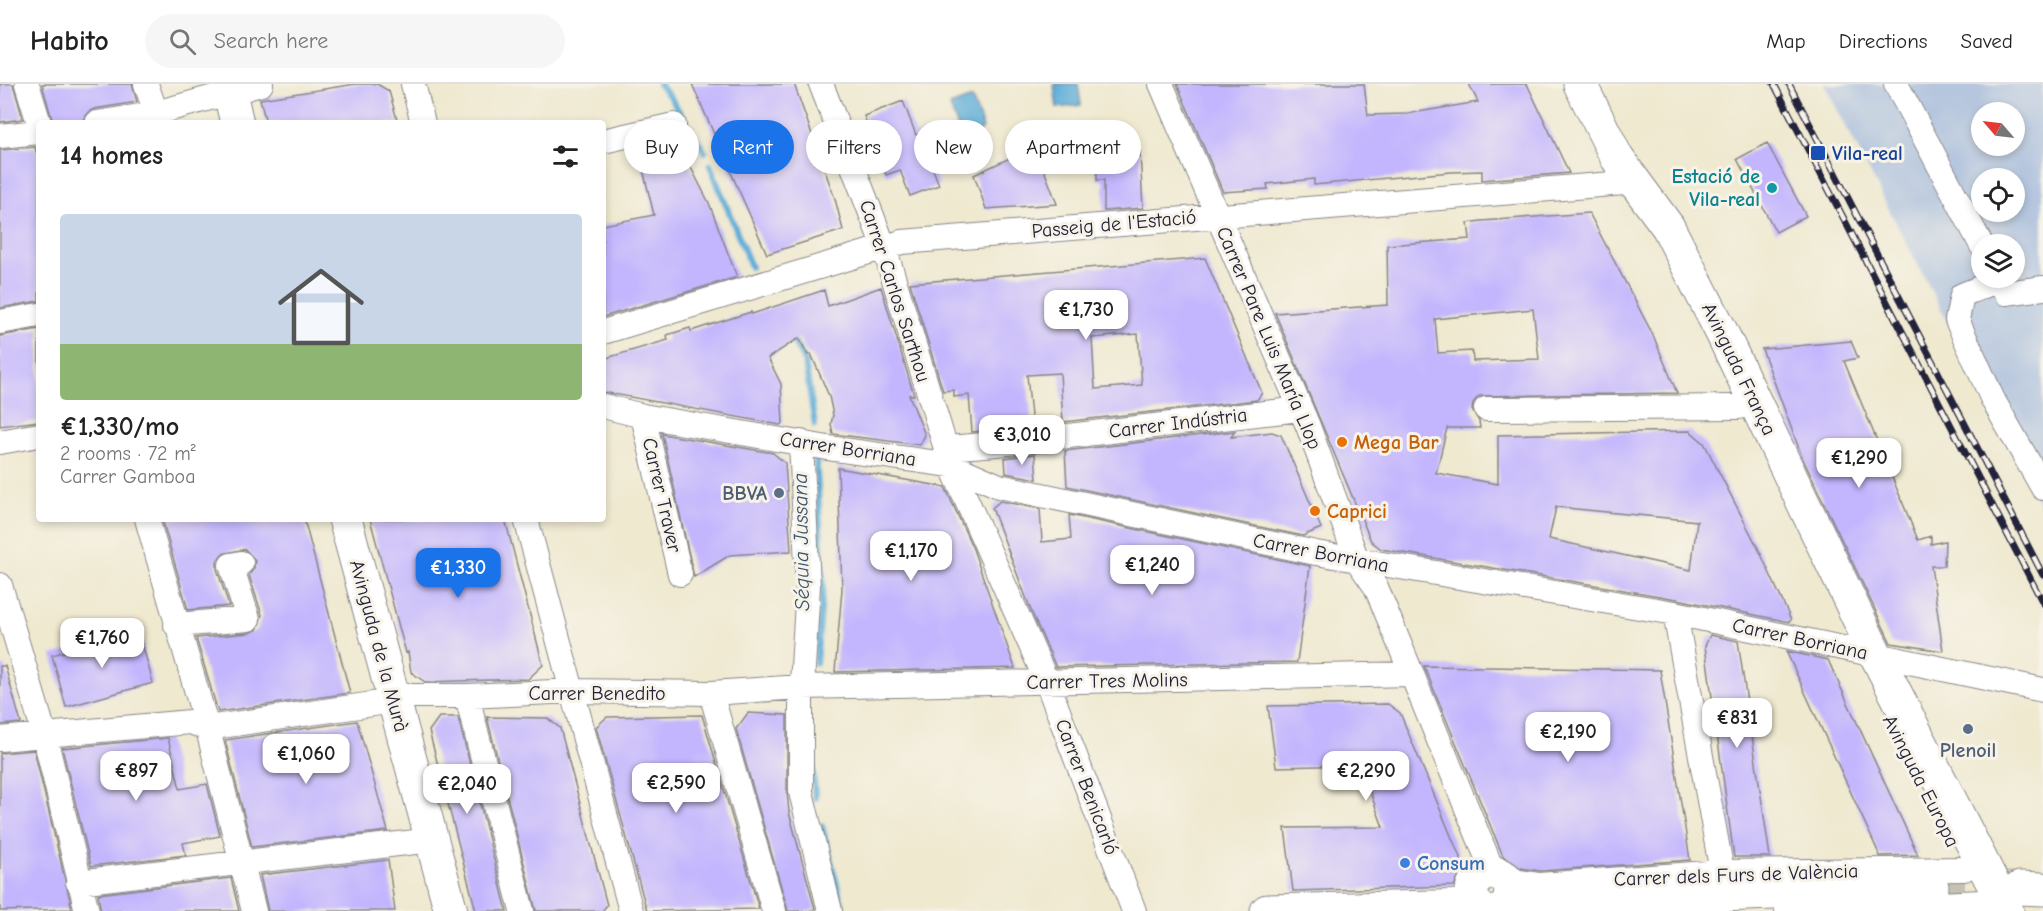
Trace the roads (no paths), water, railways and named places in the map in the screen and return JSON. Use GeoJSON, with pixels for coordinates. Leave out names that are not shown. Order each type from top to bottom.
{"type":"FeatureCollection","features":[{"type":"Feature","properties":{"kind":"main road","name":"Avinguda França"},"geometry":{"type":"LineString","coordinates":[[1580,84],[1739,408],[1865,653]]}},
{"type":"Feature","properties":{"kind":"main road"},"geometry":{"type":"LineString","coordinates":[[229,88],[236,120]]}},
{"type":"Feature","properties":{"kind":"main road","name":"Avinguda França"},"geometry":{"type":"LineString","coordinates":[[1626,174],[1668,227],[1722,333],[1865,653]]}},
{"type":"Feature","properties":{"kind":"main road","name":"Avinguda de la Murà"},"geometry":{"type":"LineString","coordinates":[[346,522],[451,911]]}},
{"type":"Feature","properties":{"kind":"main road","name":"Avinguda Europa"},"geometry":{"type":"LineString","coordinates":[[1865,653],[1964,868],[2008,900]]}},
{"type":"Feature","properties":{"kind":"main road","name":"Avinguda Europa"},"geometry":{"type":"LineString","coordinates":[[1865,653],[2008,900]]}},
{"type":"Feature","properties":{"kind":"main road","name":"Carrer dels Furs de València"},"geometry":{"type":"LineString","coordinates":[[1500,899],[1560,906],[1932,887]]}},
{"type":"Feature","properties":{"kind":"main road"},"geometry":{"type":"LineString","coordinates":[[1268,911],[1500,899]]}},
{"type":"Feature","properties":{"kind":"street"},"geometry":{"type":"LineString","coordinates":[[27,84],[38,120]]}},
{"type":"Feature","properties":{"kind":"street"},"geometry":{"type":"LineString","coordinates":[[146,84],[154,113]]}},
{"type":"Feature","properties":{"kind":"street"},"geometry":{"type":"LineString","coordinates":[[114,120],[154,113],[229,88],[261,84]]}},
{"type":"Feature","properties":{"kind":"street"},"geometry":{"type":"LineString","coordinates":[[413,84],[422,120]]}},
{"type":"Feature","properties":{"kind":"street","name":"Carrer Carlos Sarthou"},"geometry":{"type":"LineString","coordinates":[[821,84],[884,247],[940,432],[950,456]]}},
{"type":"Feature","properties":{"kind":"street","name":"Carrer Pare Luis María Llop"},"geometry":{"type":"LineString","coordinates":[[1161,84],[1300,409],[1357,560],[1376,587],[1500,899]]}},
{"type":"Feature","properties":{"kind":"street"},"geometry":{"type":"LineString","coordinates":[[1896,84],[1976,234]]}},
{"type":"Feature","properties":{"kind":"street"},"geometry":{"type":"LineString","coordinates":[[0,136],[36,132]]}},
{"type":"Feature","properties":{"kind":"street"},"geometry":{"type":"LineString","coordinates":[[606,140],[624,136]]}},
{"type":"Feature","properties":{"kind":"street","name":"Passeig de l'Estació"},"geometry":{"type":"LineString","coordinates":[[606,331],[902,242],[1218,216],[1626,174]]}},
{"type":"Feature","properties":{"kind":"street"},"geometry":{"type":"LineString","coordinates":[[2025,286],[2043,288]]}},
{"type":"Feature","properties":{"kind":"street"},"geometry":{"type":"LineString","coordinates":[[1987,288],[1962,295],[1957,320],[1994,400],[2043,488]]}},
{"type":"Feature","properties":{"kind":"street"},"geometry":{"type":"LineString","coordinates":[[0,322],[36,316]]}},
{"type":"Feature","properties":{"kind":"street","name":"Carrer Borriana"},"geometry":{"type":"LineString","coordinates":[[606,407],[643,416],[801,442],[950,456],[999,486],[1357,560],[1676,613],[2043,690]]}},
{"type":"Feature","properties":{"kind":"street"},"geometry":{"type":"LineString","coordinates":[[1486,409],[1739,408]]}},
{"type":"Feature","properties":{"kind":"street","name":"Carrer Indústria"},"geometry":{"type":"LineString","coordinates":[[950,456],[1008,443],[1300,409]]}},
{"type":"Feature","properties":{"kind":"street","name":"Carrer Traver"},"geometry":{"type":"LineString","coordinates":[[643,416],[680,574]]}},
{"type":"Feature","properties":{"kind":"street"},"geometry":{"type":"LineString","coordinates":[[0,442],[36,436]]}},
{"type":"Feature","properties":{"kind":"street"},"geometry":{"type":"LineString","coordinates":[[801,442],[808,586],[802,687],[801,792],[830,911]]}},
{"type":"Feature","properties":{"kind":"street"},"geometry":{"type":"LineString","coordinates":[[999,486],[997,458],[1008,443]]}},
{"type":"Feature","properties":{"kind":"street","name":"Carrer Benicarló"},"geometry":{"type":"LineString","coordinates":[[950,456],[1047,682],[1134,911]]}},
{"type":"Feature","properties":{"kind":"street"},"geometry":{"type":"LineString","coordinates":[[148,522],[207,728],[254,911]]}},
{"type":"Feature","properties":{"kind":"street"},"geometry":{"type":"LineString","coordinates":[[527,522],[631,911]]}},
{"type":"Feature","properties":{"kind":"street"},"geometry":{"type":"LineString","coordinates":[[176,625],[248,619],[231,565],[241,563]]}},
{"type":"Feature","properties":{"kind":"street"},"geometry":{"type":"LineString","coordinates":[[1,592],[44,733],[78,882],[87,911]]}},
{"type":"Feature","properties":{"kind":"street"},"geometry":{"type":"LineString","coordinates":[[1676,613],[1722,872]]}},
{"type":"Feature","properties":{"kind":"street","name":"Carrer Tres Molins"},"geometry":{"type":"LineString","coordinates":[[802,687],[1412,674]]}},
{"type":"Feature","properties":{"kind":"street","name":"Carrer Benedito"},"geometry":{"type":"LineString","coordinates":[[0,738],[190,722],[207,728],[393,699],[573,692],[711,693],[802,687]]}},
{"type":"Feature","properties":{"kind":"street"},"geometry":{"type":"LineString","coordinates":[[711,693],[774,911]]}},
{"type":"Feature","properties":{"kind":"street"},"geometry":{"type":"LineString","coordinates":[[467,696],[522,911]]}},
{"type":"Feature","properties":{"kind":"street"},"geometry":{"type":"LineString","coordinates":[[78,882],[432,840]]}},
{"type":"Feature","properties":{"kind":"street","name":"Carrer dels Furs de València"},"geometry":{"type":"LineString","coordinates":[[1500,899],[1539,885],[1722,872],[1964,868]]}},
{"type":"Feature","properties":{"kind":"street","name":"Carrer dels Furs de València"},"geometry":{"type":"LineString","coordinates":[[1787,911],[2008,900]]}},
{"type":"Feature","properties":{"kind":"water"},"geometry":{"type":"Polygon","coordinates":[[[1054,84],[1078,84],[1081,105],[1057,108],[1054,84]]]}},
{"type":"Feature","properties":{"kind":"water"},"geometry":{"type":"Polygon","coordinates":[[[972,98],[980,120],[955,120],[950,106],[972,98]]]}},
{"type":"Feature","properties":{"kind":"waterway","name":"Séquia Jussana"},"geometry":{"type":"LineString","coordinates":[[659,84],[671,98],[705,152]]}},
{"type":"Feature","properties":{"kind":"waterway","name":"Séquia Jussana"},"geometry":{"type":"LineString","coordinates":[[710,165],[751,267]]}},
{"type":"Feature","properties":{"kind":"waterway","name":"Séquia Jussana"},"geometry":{"type":"LineString","coordinates":[[790,335],[805,362],[815,425]]}},
{"type":"Feature","properties":{"kind":"waterway","name":"Séquia Jussana"},"geometry":{"type":"LineString","coordinates":[[816,455],[823,586],[816,663]]}},
{"type":"Feature","properties":{"kind":"waterway","name":"Séquia Jussana"},"geometry":{"type":"LineString","coordinates":[[813,767],[815,798]]}},
{"type":"Feature","properties":{"kind":"waterway","name":"Séquia Jussana"},"geometry":{"type":"LineString","coordinates":[[822,826],[842,905]]}},
{"type":"Feature","properties":{"kind":"tunnel"},"geometry":{"type":"LineString","coordinates":[[1932,887],[2020,888]]}},
{"type":"Feature","properties":{"kind":"railway"},"geometry":{"type":"LineString","coordinates":[[1774,84],[2043,603]]}},
{"type":"Feature","properties":{"kind":"railway"},"geometry":{"type":"LineString","coordinates":[[1789,84],[2043,575]]}},
{"type":"Feature","properties":{"kind":"place","name":"Vila-real"},"geometry":{"type":"Point","coordinates":[1818,153]}},
{"type":"Feature","properties":{"kind":"place","name":"Estació de Vila-real"},"geometry":{"type":"Point","coordinates":[1772,188]}},
{"type":"Feature","properties":{"kind":"place","name":"Mega Bar"},"geometry":{"type":"Point","coordinates":[1342,442]}},
{"type":"Feature","properties":{"kind":"place","name":"BBVA"},"geometry":{"type":"Point","coordinates":[779,493]}},
{"type":"Feature","properties":{"kind":"place","name":"Caprici"},"geometry":{"type":"Point","coordinates":[1315,511]}},
{"type":"Feature","properties":{"kind":"place","name":"Plenoil"},"geometry":{"type":"Point","coordinates":[1968,729]}},
{"type":"Feature","properties":{"kind":"place","name":"Consum"},"geometry":{"type":"Point","coordinates":[1405,863]}}]}
